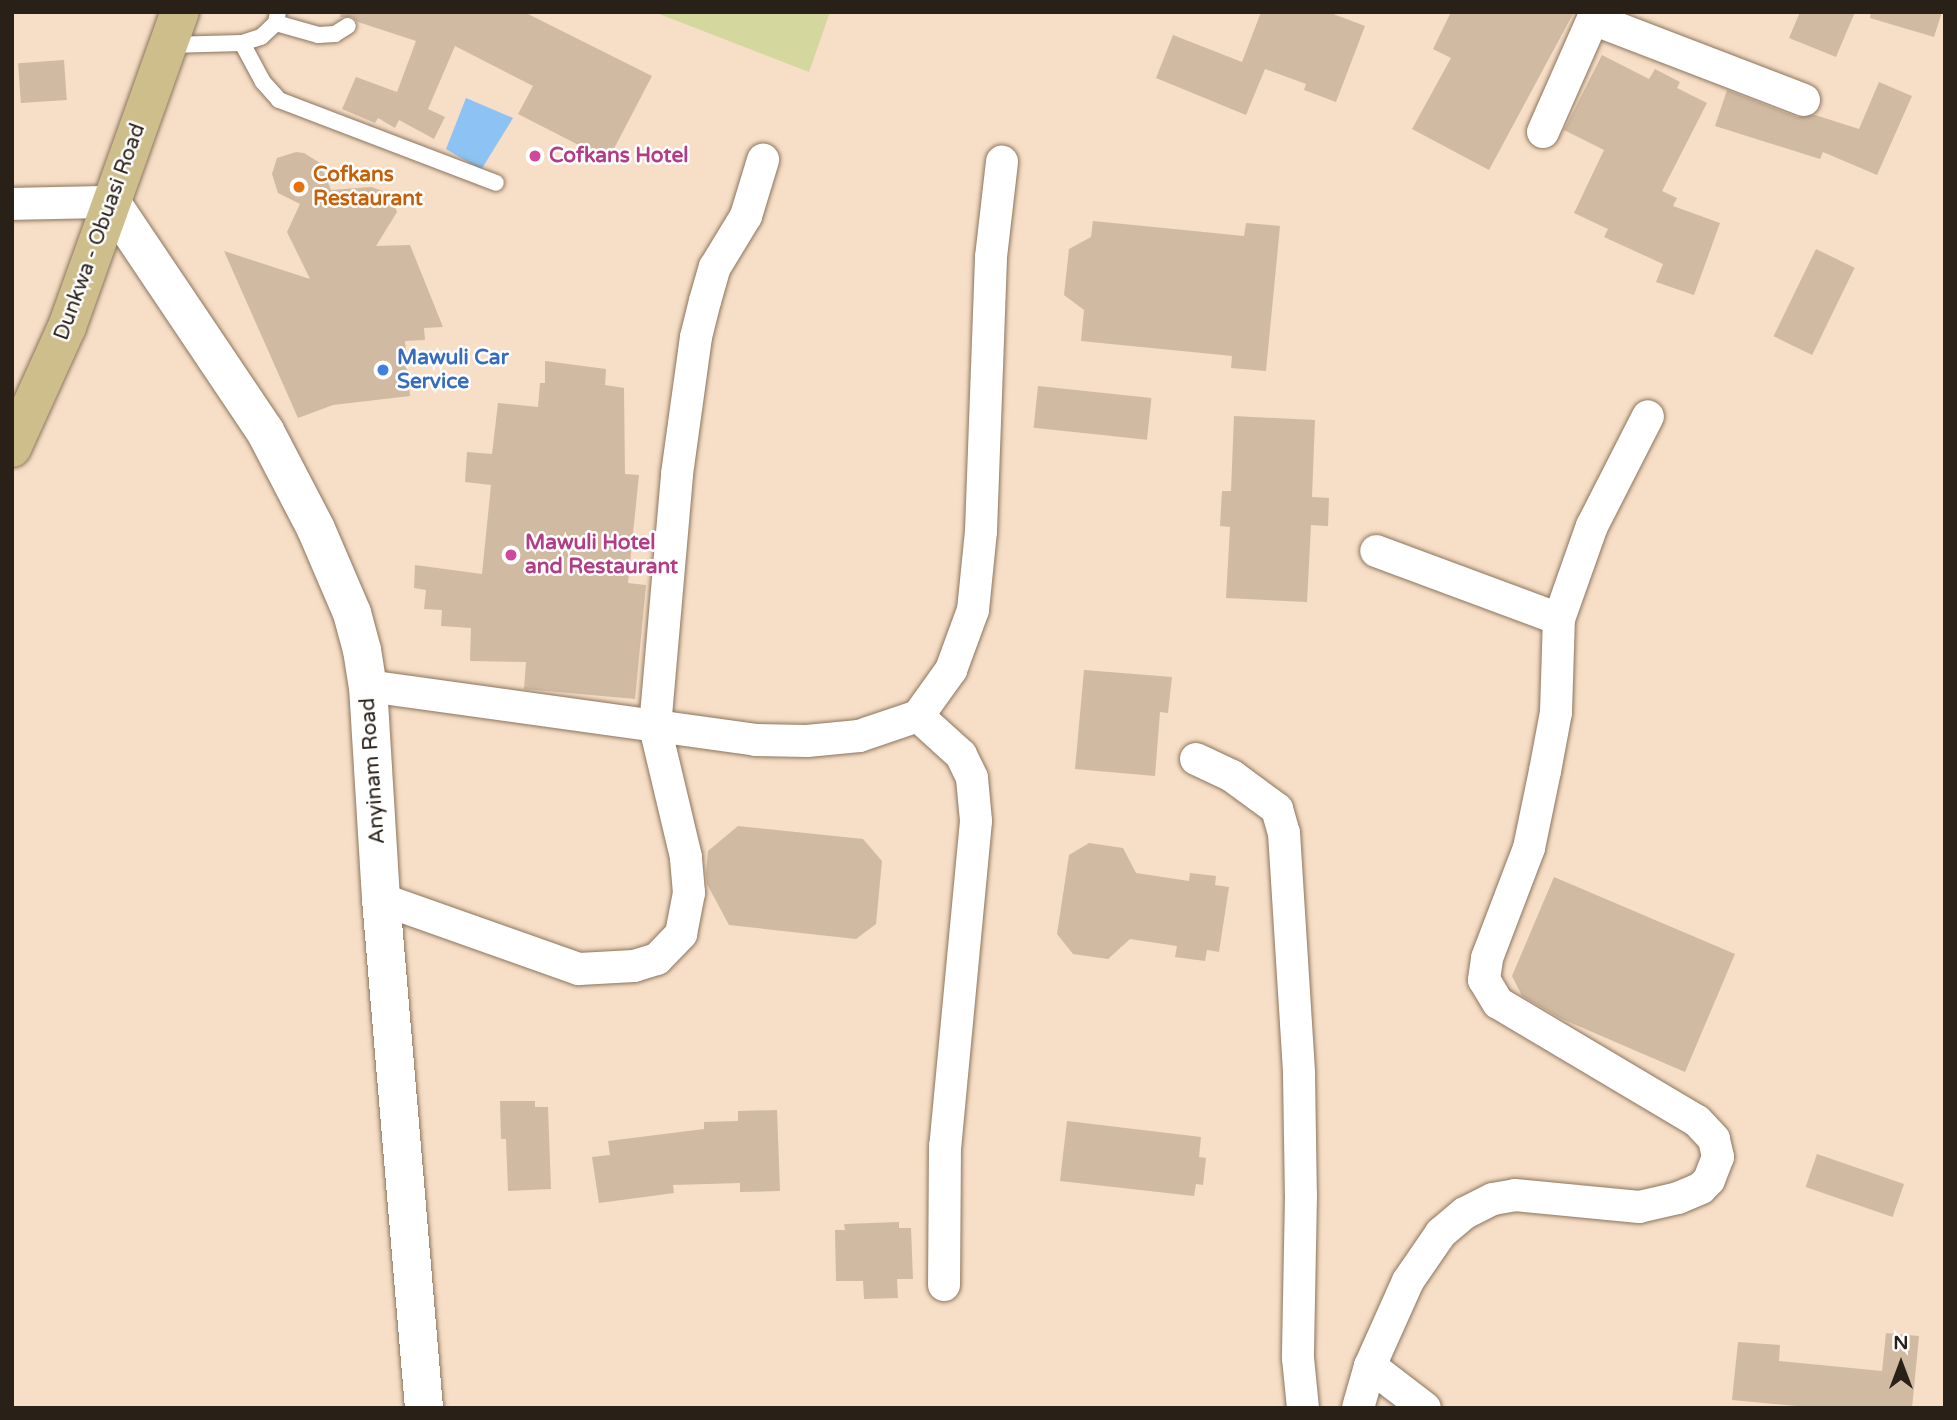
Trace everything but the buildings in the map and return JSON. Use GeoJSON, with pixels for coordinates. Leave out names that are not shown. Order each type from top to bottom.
{"type":"FeatureCollection","features":[{"type":"Feature","properties":{"kind":"main road","name":"Dunkwa - Obuasi Road"},"geometry":{"type":"LineString","coordinates":[[12,449],[67,327],[174,29]]}},
{"type":"Feature","properties":{"kind":"street"},"geometry":{"type":"LineString","coordinates":[[1543,132],[1595,16],[1804,100]]}},
{"type":"Feature","properties":{"kind":"street"},"geometry":{"type":"LineString","coordinates":[[381,899],[579,969],[634,966],[657,959],[681,934],[689,893],[686,857],[655,727],[677,474],[696,337],[715,267],[746,216],[763,160]]}},
{"type":"Feature","properties":{"kind":"street"},"geometry":{"type":"LineString","coordinates":[[368,686],[755,740],[807,741],[859,736],[918,716],[951,670],[973,610],[981,517],[991,257],[1003,162]]}},
{"type":"Feature","properties":{"kind":"street"},"geometry":{"type":"LineString","coordinates":[[12,204],[111,202]]}},
{"type":"Feature","properties":{"kind":"street","name":"Anyinam Road"},"geometry":{"type":"LineString","coordinates":[[111,202],[265,431],[316,529],[352,613],[368,686],[381,899],[424,1408]]}},
{"type":"Feature","properties":{"kind":"street"},"geometry":{"type":"LineString","coordinates":[[1358,1408],[1370,1366],[1408,1281],[1426,1251],[1441,1233],[1476,1206],[1515,1195],[1639,1207],[1678,1198],[1701,1188],[1715,1168],[1718,1149],[1714,1139],[1697,1121],[1498,1003],[1485,981],[1487,958],[1529,848],[1545,771],[1556,712],[1559,619],[1592,526],[1648,416]]}},
{"type":"Feature","properties":{"kind":"street"},"geometry":{"type":"LineString","coordinates":[[1376,551],[1559,619]]}},
{"type":"Feature","properties":{"kind":"street"},"geometry":{"type":"LineString","coordinates":[[918,716],[961,755],[972,778],[976,821],[945,1146],[944,1285]]}},
{"type":"Feature","properties":{"kind":"street"},"geometry":{"type":"LineString","coordinates":[[1196,759],[1232,776],[1277,809],[1284,834],[1299,1074],[1301,1195],[1298,1358],[1303,1408]]}},
{"type":"Feature","properties":{"kind":"street"},"geometry":{"type":"LineString","coordinates":[[1370,1366],[1425,1408]]}},
{"type":"Feature","properties":{"kind":"lane"},"geometry":{"type":"LineString","coordinates":[[174,29],[242,43],[261,37],[277,18],[318,36],[335,34],[348,26]]}},
{"type":"Feature","properties":{"kind":"lane"},"geometry":{"type":"LineString","coordinates":[[242,43],[262,82],[279,100],[496,183]]}},
{"type":"Feature","properties":{"kind":"green space"},"geometry":{"type":"Polygon","coordinates":[[[654,12],[830,12],[809,72],[654,12]]]}},
{"type":"Feature","properties":{"kind":"water"},"geometry":{"type":"Polygon","coordinates":[[[466,98],[513,118],[481,170],[446,149],[466,98]]]}},
{"type":"Feature","properties":{"kind":"place","name":"Cofkans Hotel"},"geometry":{"type":"Point","coordinates":[535,156]}},
{"type":"Feature","properties":{"kind":"place","name":"Cofkans Restaurant"},"geometry":{"type":"Point","coordinates":[299,187]}},
{"type":"Feature","properties":{"kind":"place","name":"Mawuli Car Service"},"geometry":{"type":"Point","coordinates":[383,370]}},
{"type":"Feature","properties":{"kind":"place","name":"Mawuli Hotel and Restaurant"},"geometry":{"type":"Point","coordinates":[511,555]}}]}
